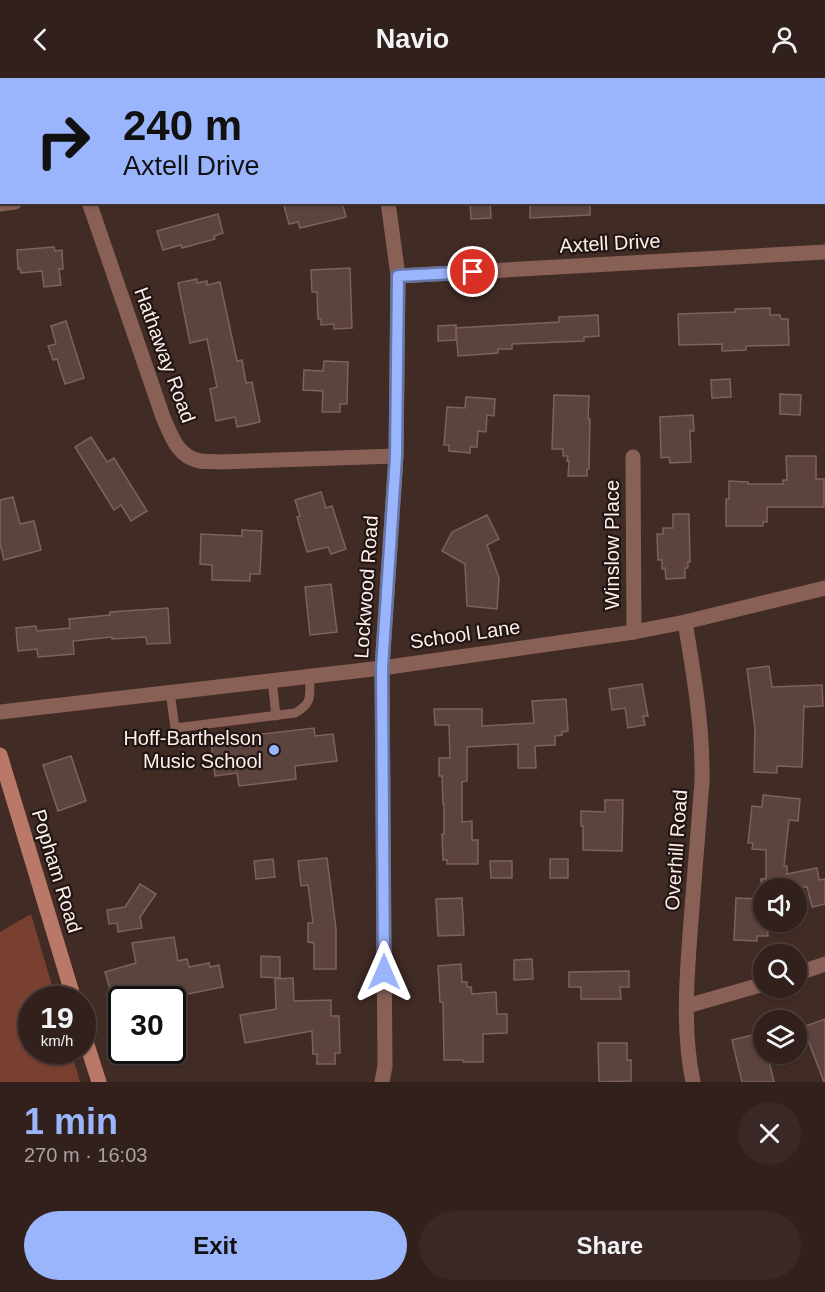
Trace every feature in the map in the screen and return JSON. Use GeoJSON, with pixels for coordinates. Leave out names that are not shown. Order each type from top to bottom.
{"type":"FeatureCollection","features":[{"type":"Feature","properties":{"kind":"main road","name":"Popham Road"},"geometry":{"type":"LineString","coordinates":[[0,755],[70,986]]}},
{"type":"Feature","properties":{"kind":"main road"},"geometry":{"type":"LineString","coordinates":[[93,1064],[99,1082]]}},
{"type":"Feature","properties":{"kind":"street","name":"Hathaway Road"},"geometry":{"type":"LineString","coordinates":[[90,204],[163,417],[178,448],[185,456],[200,461],[220,462],[396,456]]}},
{"type":"Feature","properties":{"kind":"street","name":"Lockwood Road"},"geometry":{"type":"LineString","coordinates":[[382,1082],[385,1066],[382,668],[396,456],[398,276],[388,204]]}},
{"type":"Feature","properties":{"kind":"street","name":"Axtell Drive"},"geometry":{"type":"LineString","coordinates":[[398,276],[825,252]]}},
{"type":"Feature","properties":{"kind":"street","name":"Winslow Place"},"geometry":{"type":"LineString","coordinates":[[633,458],[634,632]]}},
{"type":"Feature","properties":{"kind":"street","name":"School Lane"},"geometry":{"type":"LineString","coordinates":[[0,712],[382,668],[634,632],[825,588]]}},
{"type":"Feature","properties":{"kind":"street","name":"Overhill Road"},"geometry":{"type":"LineString","coordinates":[[685,622],[702,754],[687,968],[686,1032],[693,1082]]}},
{"type":"Feature","properties":{"kind":"street"},"geometry":{"type":"LineString","coordinates":[[807,970],[825,964]]}},
{"type":"Feature","properties":{"kind":"street"},"geometry":{"type":"LineString","coordinates":[[687,1006],[753,987]]}},
{"type":"Feature","properties":{"kind":"lane"},"geometry":{"type":"LineString","coordinates":[[170,692],[175,728],[295,713],[305,707],[309,699],[310,676]]}},
{"type":"Feature","properties":{"kind":"lane"},"geometry":{"type":"LineString","coordinates":[[272,680],[276,716]]}},
{"type":"Feature","properties":{"kind":"shaded area"},"geometry":{"type":"Polygon","coordinates":[[[31,914],[52,986],[18,986],[18,1064],[75,1064],[80,1082],[0,1082],[0,932],[31,914]]]}},
{"type":"Feature","properties":{"kind":"building"},"geometry":{"type":"Polygon","coordinates":[[[284,204],[343,204],[346,217],[300,228],[298,222],[289,224],[284,204]]]}},
{"type":"Feature","properties":{"kind":"building"},"geometry":{"type":"Polygon","coordinates":[[[470,204],[490,204],[491,218],[471,219],[470,204]]]}},
{"type":"Feature","properties":{"kind":"building"},"geometry":{"type":"Polygon","coordinates":[[[530,204],[590,204],[590,215],[530,218],[530,204]]]}},
{"type":"Feature","properties":{"kind":"building"},"geometry":{"type":"Polygon","coordinates":[[[218,214],[223,233],[214,236],[215,239],[182,248],[181,245],[163,250],[157,231],[218,214]]]}},
{"type":"Feature","properties":{"kind":"building"},"geometry":{"type":"Polygon","coordinates":[[[54,247],[55,251],[62,250],[63,269],[59,269],[61,285],[44,287],[42,271],[21,273],[20,268],[18,269],[17,250],[54,247]]]}},
{"type":"Feature","properties":{"kind":"building"},"geometry":{"type":"Polygon","coordinates":[[[350,268],[352,328],[334,329],[334,324],[321,325],[321,319],[318,319],[317,292],[312,292],[311,270],[350,268]]]}},
{"type":"Feature","properties":{"kind":"building"},"geometry":{"type":"Polygon","coordinates":[[[197,279],[197,283],[207,281],[207,285],[220,282],[237,361],[242,360],[246,383],[252,382],[260,422],[237,427],[235,417],[216,421],[210,389],[217,387],[207,339],[190,343],[178,283],[197,279]]]}},
{"type":"Feature","properties":{"kind":"building"},"geometry":{"type":"Polygon","coordinates":[[[770,308],[770,315],[780,315],[781,319],[788,319],[789,345],[746,346],[746,350],[722,351],[722,344],[679,345],[678,314],[770,308]]]}},
{"type":"Feature","properties":{"kind":"building"},"geometry":{"type":"Polygon","coordinates":[[[598,315],[599,336],[584,337],[584,341],[512,344],[512,349],[498,349],[498,353],[458,356],[456,328],[559,322],[559,317],[598,315]]]}},
{"type":"Feature","properties":{"kind":"building"},"geometry":{"type":"Polygon","coordinates":[[[66,321],[84,378],[65,384],[57,359],[53,360],[48,346],[56,344],[51,326],[66,321]]]}},
{"type":"Feature","properties":{"kind":"building"},"geometry":{"type":"Polygon","coordinates":[[[456,325],[456,340],[438,341],[438,326],[456,325]]]}},
{"type":"Feature","properties":{"kind":"building"},"geometry":{"type":"Polygon","coordinates":[[[324,361],[348,362],[347,404],[340,404],[340,412],[322,412],[323,391],[303,390],[304,370],[323,371],[324,361]]]}},
{"type":"Feature","properties":{"kind":"building"},"geometry":{"type":"Polygon","coordinates":[[[730,379],[731,397],[712,398],[711,380],[730,379]]]}},
{"type":"Feature","properties":{"kind":"building"},"geometry":{"type":"Polygon","coordinates":[[[780,394],[801,395],[800,415],[780,414],[780,394]]]}},
{"type":"Feature","properties":{"kind":"building"},"geometry":{"type":"Polygon","coordinates":[[[554,395],[589,396],[589,469],[587,469],[587,476],[568,476],[568,456],[563,456],[563,449],[552,449],[554,395]]]}},
{"type":"Feature","properties":{"kind":"building"},"geometry":{"type":"Polygon","coordinates":[[[466,397],[495,399],[494,416],[487,415],[486,432],[478,431],[477,447],[470,447],[470,453],[449,451],[449,445],[444,445],[447,407],[465,408],[466,397]]]}},
{"type":"Feature","properties":{"kind":"building"},"geometry":{"type":"Polygon","coordinates":[[[693,415],[694,431],[690,431],[691,462],[670,463],[669,457],[661,458],[660,417],[693,415]]]}},
{"type":"Feature","properties":{"kind":"building"},"geometry":{"type":"Polygon","coordinates":[[[91,437],[107,462],[114,458],[147,511],[131,521],[121,505],[114,510],[75,447],[91,437]]]}},
{"type":"Feature","properties":{"kind":"building"},"geometry":{"type":"Polygon","coordinates":[[[786,456],[816,456],[816,479],[824,479],[824,507],[767,507],[767,522],[763,522],[763,526],[726,526],[729,481],[748,482],[748,484],[783,484],[783,480],[787,480],[786,456]]]}},
{"type":"Feature","properties":{"kind":"building"},"geometry":{"type":"Polygon","coordinates":[[[321,492],[326,508],[332,506],[346,549],[331,554],[328,547],[307,552],[297,517],[300,516],[295,500],[321,492]]]}},
{"type":"Feature","properties":{"kind":"building"},"geometry":{"type":"Polygon","coordinates":[[[13,497],[20,524],[34,521],[41,550],[4,560],[0,544],[0,500],[13,497]]]}},
{"type":"Feature","properties":{"kind":"building"},"geometry":{"type":"Polygon","coordinates":[[[673,514],[689,514],[690,562],[688,562],[688,568],[685,568],[685,578],[666,579],[665,568],[662,569],[662,560],[658,560],[657,534],[663,534],[663,528],[673,528],[673,514]]]}},
{"type":"Feature","properties":{"kind":"building"},"geometry":{"type":"Polygon","coordinates":[[[487,515],[499,539],[487,545],[499,578],[497,609],[467,606],[465,564],[442,551],[452,532],[487,515]]]}},
{"type":"Feature","properties":{"kind":"building"},"geometry":{"type":"Polygon","coordinates":[[[242,530],[262,531],[260,574],[250,574],[250,581],[212,580],[212,565],[200,564],[201,534],[242,536],[242,530]]]}},
{"type":"Feature","properties":{"kind":"building"},"geometry":{"type":"Polygon","coordinates":[[[331,584],[337,632],[310,635],[305,587],[331,584]]]}},
{"type":"Feature","properties":{"kind":"building"},"geometry":{"type":"Polygon","coordinates":[[[168,608],[170,643],[147,644],[146,637],[112,639],[112,637],[73,641],[74,654],[38,657],[37,649],[18,651],[16,628],[36,626],[37,631],[70,628],[69,619],[110,615],[110,612],[168,608]]]}},
{"type":"Feature","properties":{"kind":"building"},"geometry":{"type":"Polygon","coordinates":[[[769,666],[772,687],[822,685],[823,706],[805,707],[804,705],[802,767],[777,766],[777,773],[754,772],[755,729],[747,669],[769,666]]]}},
{"type":"Feature","properties":{"kind":"building"},"geometry":{"type":"Polygon","coordinates":[[[642,684],[648,716],[643,716],[645,725],[628,728],[625,708],[612,710],[609,689],[642,684]]]}},
{"type":"Feature","properties":{"kind":"building"},"geometry":{"type":"Polygon","coordinates":[[[566,699],[568,731],[555,736],[555,745],[535,746],[536,768],[518,768],[518,744],[467,747],[467,781],[462,782],[462,822],[472,821],[472,840],[478,840],[478,864],[447,864],[447,860],[443,860],[444,804],[442,776],[439,776],[439,758],[450,758],[449,725],[435,725],[434,709],[482,709],[482,726],[534,723],[532,701],[566,699]]]}},
{"type":"Feature","properties":{"kind":"building","name":"Hoff-Barthelson Music School"},"geometry":{"type":"Polygon","coordinates":[[[314,728],[315,736],[333,734],[337,761],[295,766],[296,779],[239,786],[237,773],[215,776],[211,740],[314,728]]]}},
{"type":"Feature","properties":{"kind":"building"},"geometry":{"type":"Polygon","coordinates":[[[71,756],[86,801],[58,811],[43,765],[71,756]]]}},
{"type":"Feature","properties":{"kind":"building"},"geometry":{"type":"Polygon","coordinates":[[[763,795],[800,799],[798,821],[789,820],[784,866],[787,866],[787,874],[817,868],[819,880],[825,879],[825,904],[812,907],[807,878],[766,878],[766,850],[752,849],[753,843],[748,843],[752,806],[762,807],[763,795]]]}},
{"type":"Feature","properties":{"kind":"building"},"geometry":{"type":"Polygon","coordinates":[[[605,800],[623,800],[622,851],[583,850],[581,811],[605,812],[605,800]]]}},
{"type":"Feature","properties":{"kind":"building"},"geometry":{"type":"Polygon","coordinates":[[[327,858],[336,929],[336,969],[314,969],[314,943],[308,942],[308,923],[313,923],[308,885],[301,886],[298,861],[327,858]]]}},
{"type":"Feature","properties":{"kind":"building"},"geometry":{"type":"Polygon","coordinates":[[[273,859],[275,877],[256,879],[254,861],[273,859]]]}},
{"type":"Feature","properties":{"kind":"building"},"geometry":{"type":"Polygon","coordinates":[[[550,859],[568,859],[568,878],[550,878],[550,859]]]}},
{"type":"Feature","properties":{"kind":"building"},"geometry":{"type":"Polygon","coordinates":[[[490,861],[512,861],[512,878],[491,878],[490,861]]]}},
{"type":"Feature","properties":{"kind":"building"},"geometry":{"type":"Polygon","coordinates":[[[140,884],[156,894],[140,917],[142,928],[118,932],[117,923],[109,924],[107,910],[125,907],[140,884]]]}},
{"type":"Feature","properties":{"kind":"building"},"geometry":{"type":"Polygon","coordinates":[[[462,898],[464,935],[438,936],[436,899],[462,898]]]}},
{"type":"Feature","properties":{"kind":"building"},"geometry":{"type":"Polygon","coordinates":[[[736,898],[753,899],[753,932],[768,932],[768,936],[757,936],[757,941],[734,940],[736,898]]]}},
{"type":"Feature","properties":{"kind":"building"},"geometry":{"type":"Polygon","coordinates":[[[174,937],[178,961],[187,959],[189,967],[209,963],[210,967],[219,965],[223,987],[186,994],[186,986],[109,986],[105,972],[136,963],[132,943],[174,937]]]}},
{"type":"Feature","properties":{"kind":"building"},"geometry":{"type":"Polygon","coordinates":[[[261,956],[280,957],[280,978],[261,977],[261,956]]]}},
{"type":"Feature","properties":{"kind":"building"},"geometry":{"type":"Polygon","coordinates":[[[532,959],[533,979],[514,980],[514,960],[532,959]]]}},
{"type":"Feature","properties":{"kind":"building"},"geometry":{"type":"Polygon","coordinates":[[[461,964],[462,982],[467,982],[467,987],[471,987],[472,994],[496,992],[497,1014],[507,1014],[507,1033],[483,1034],[483,1062],[444,1060],[443,1002],[440,1002],[438,966],[461,964]]]}},
{"type":"Feature","properties":{"kind":"building"},"geometry":{"type":"Polygon","coordinates":[[[629,971],[629,987],[620,987],[621,999],[581,999],[581,987],[569,987],[569,972],[629,971]]]}},
{"type":"Feature","properties":{"kind":"building"},"geometry":{"type":"Polygon","coordinates":[[[293,978],[294,1001],[331,1000],[331,1016],[339,1016],[340,1053],[335,1053],[335,1064],[317,1064],[317,1054],[313,1054],[312,1031],[245,1043],[240,1015],[276,1009],[275,979],[293,978]]]}},
{"type":"Feature","properties":{"kind":"building"},"geometry":{"type":"Polygon","coordinates":[[[825,1019],[825,1082],[807,1037],[807,1026],[825,1019]]]}},
{"type":"Feature","properties":{"kind":"building"},"geometry":{"type":"Polygon","coordinates":[[[753,1035],[753,1064],[770,1064],[774,1082],[742,1082],[732,1040],[753,1035]]]}},
{"type":"Feature","properties":{"kind":"building"},"geometry":{"type":"Polygon","coordinates":[[[598,1043],[627,1043],[627,1060],[631,1060],[631,1081],[599,1082],[598,1043]]]}},
{"type":"Feature","properties":{"kind":"place","name":"Hoff-Barthelson Music School"},"geometry":{"type":"Point","coordinates":[274,750]}},
{"type":"Feature","properties":{"kind":"route"},"geometry":{"type":"LineString","coordinates":[[384,972],[382,668],[396,456],[398,276],[473,272]]}}]}
